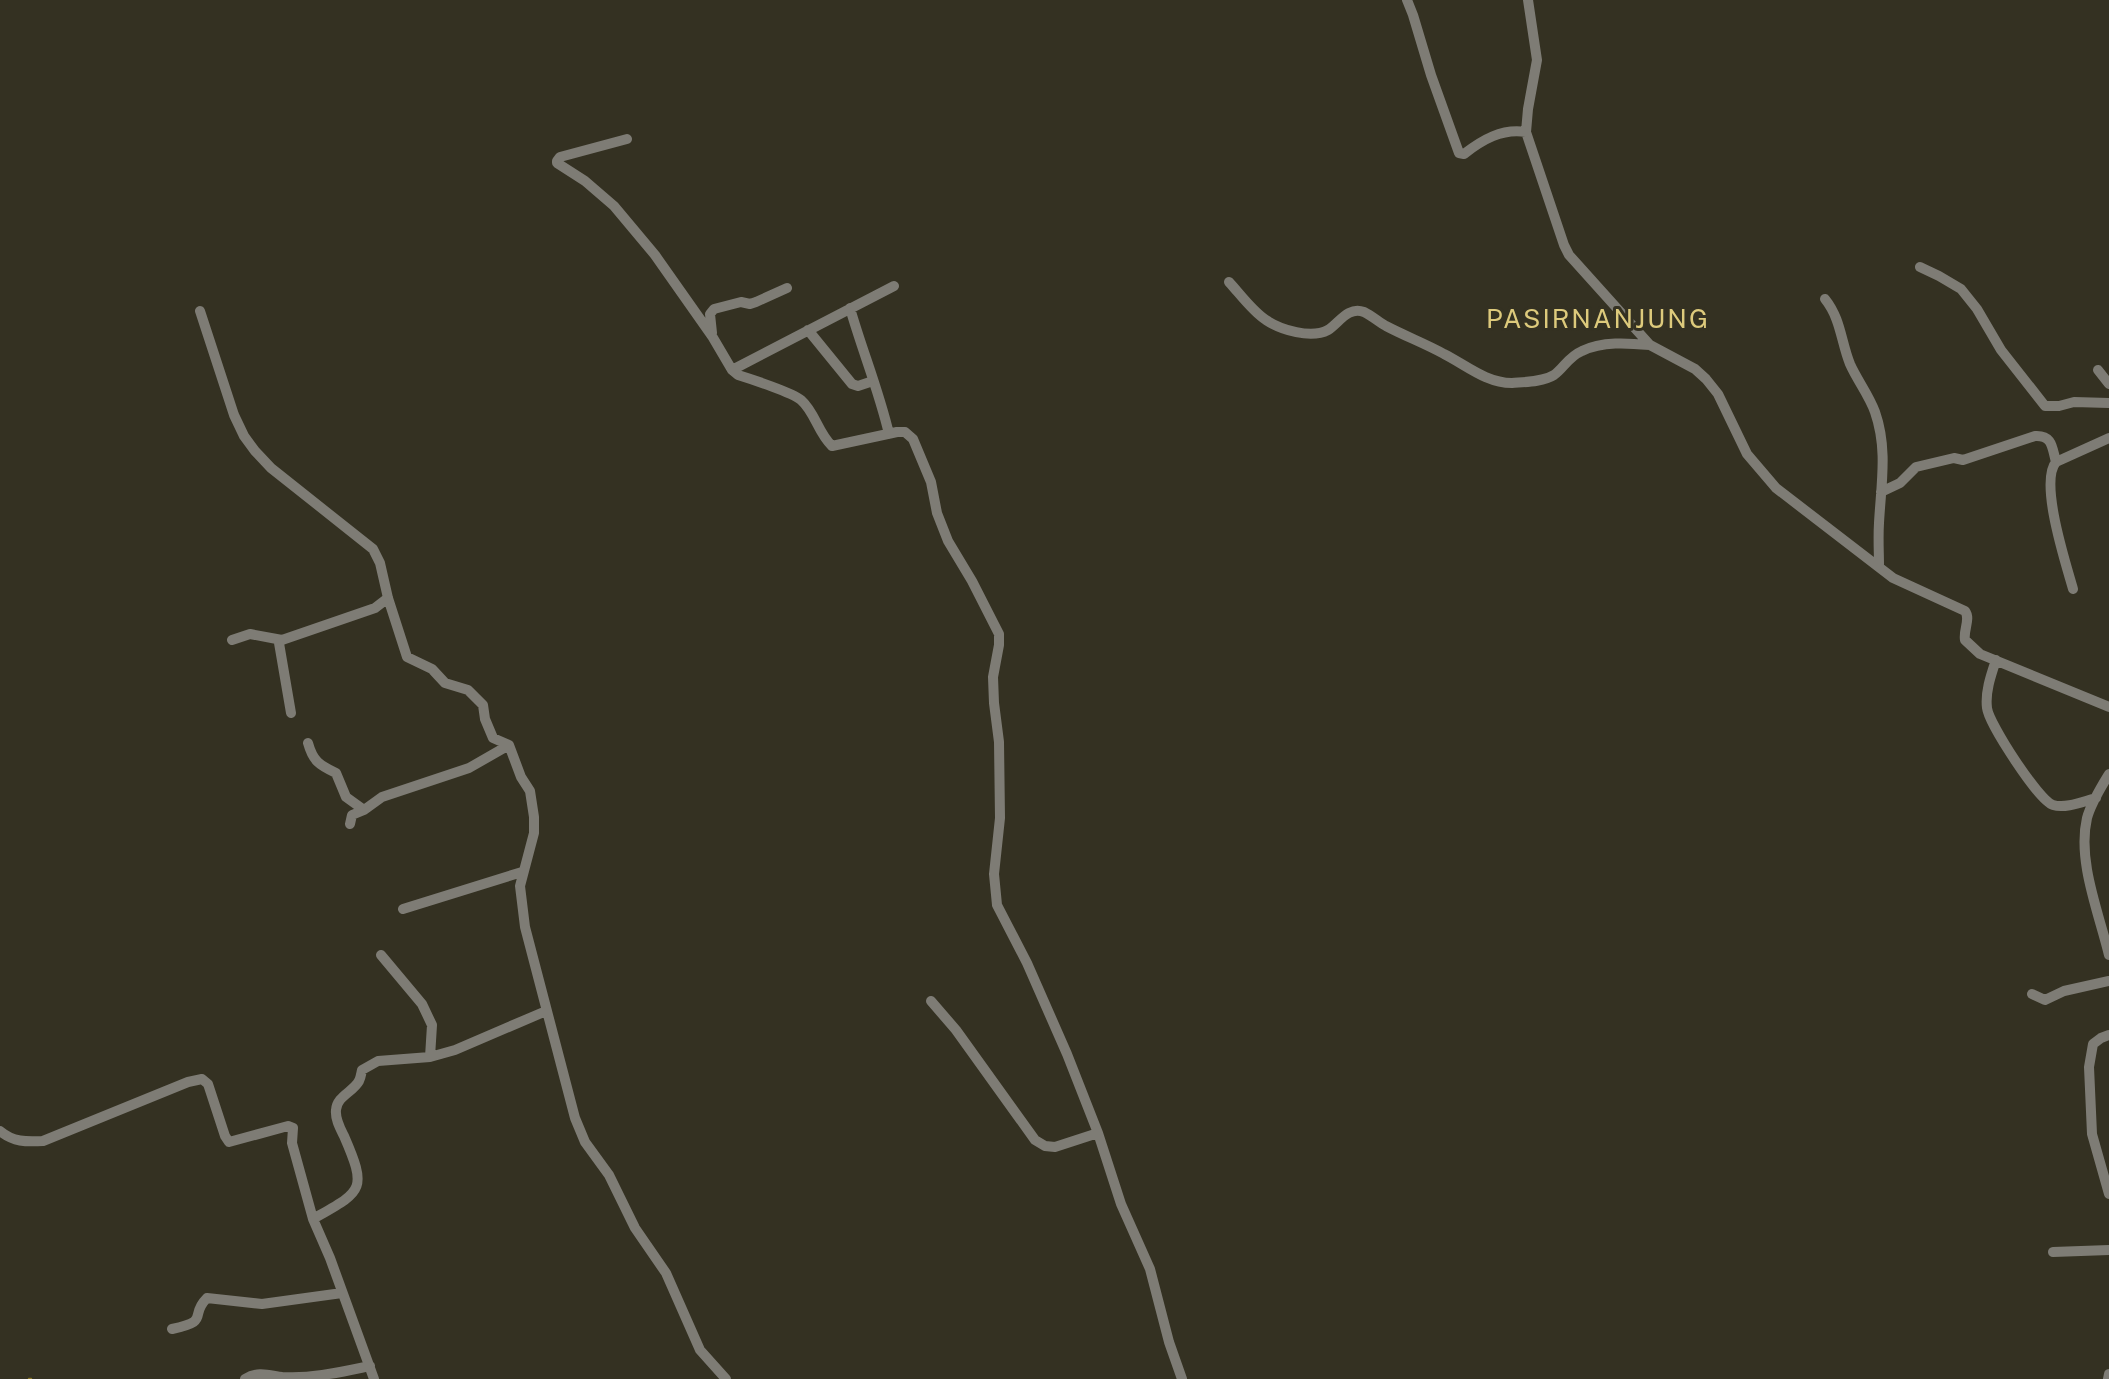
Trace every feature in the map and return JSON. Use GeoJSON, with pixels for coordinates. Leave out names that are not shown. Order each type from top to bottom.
{"type":"FeatureCollection","features":[{"type":"Feature","properties":{"kind":"street"},"geometry":{"type":"LineString","coordinates":[[1406,0],[1459,153],[1464,154],[1504,131],[1526,132]]}},
{"type":"Feature","properties":{"kind":"street"},"geometry":{"type":"LineString","coordinates":[[1528,0],[1537,60],[1526,132],[1569,255],[1650,345],[1695,369],[1706,379],[1718,394],[1747,454],[1776,488],[1903,583],[1965,611],[1968,617],[1964,634],[1966,643],[1980,654],[2109,707]]}},
{"type":"Feature","properties":{"kind":"street"},"geometry":{"type":"LineString","coordinates":[[627,139],[560,157],[557,163],[585,181],[614,206],[655,255],[712,336],[732,370],[738,375],[800,398],[832,446],[905,432],[912,439],[931,482],[937,513],[948,541],[999,634],[993,677],[993,702],[999,742],[1000,818],[994,873],[997,905],[1032,974],[1098,1133],[1121,1204],[1150,1269],[1169,1342],[1182,1379]]}},
{"type":"Feature","properties":{"kind":"street"},"geometry":{"type":"LineString","coordinates":[[1920,267],[1961,289],[1977,309],[2001,350],[2045,406],[2074,402],[2109,403]]}},
{"type":"Feature","properties":{"kind":"street"},"geometry":{"type":"LineString","coordinates":[[1229,282],[1265,320],[1280,326],[1305,333],[1321,332],[1330,329],[1347,313],[1362,312],[1385,326],[1444,353],[1478,374],[1509,383],[1550,377],[1570,358],[1595,346],[1650,345]]}},
{"type":"Feature","properties":{"kind":"street"},"geometry":{"type":"LineString","coordinates":[[732,370],[894,286]]}},
{"type":"Feature","properties":{"kind":"street"},"geometry":{"type":"LineString","coordinates":[[712,336],[710,314],[714,309],[741,302],[757,302],[787,288]]}},
{"type":"Feature","properties":{"kind":"street"},"geometry":{"type":"LineString","coordinates":[[1825,299],[1836,315],[1850,364],[1879,424],[1884,458],[1879,566]]}},
{"type":"Feature","properties":{"kind":"street"},"geometry":{"type":"LineString","coordinates":[[850,308],[884,410],[889,434]]}},
{"type":"Feature","properties":{"kind":"street"},"geometry":{"type":"LineString","coordinates":[[200,311],[234,415],[244,436],[271,468],[373,549],[380,563],[407,657],[432,669],[445,683],[468,691],[482,705],[493,738],[509,745],[532,800],[534,833],[520,886],[525,927],[580,1133],[609,1175],[635,1228],[666,1273],[700,1350],[726,1379]]}},
{"type":"Feature","properties":{"kind":"street"},"geometry":{"type":"LineString","coordinates":[[808,330],[852,384],[858,386],[873,381]]}},
{"type":"Feature","properties":{"kind":"street"},"geometry":{"type":"LineString","coordinates":[[2098,370],[2109,384]]}},
{"type":"Feature","properties":{"kind":"street"},"geometry":{"type":"LineString","coordinates":[[1881,492],[1900,483],[1916,467],[1954,458],[1963,460],[2035,436],[2043,436],[2049,440],[2056,462]]}},
{"type":"Feature","properties":{"kind":"street"},"geometry":{"type":"LineString","coordinates":[[2073,589],[2055,522],[2051,470],[2056,462],[2107,439],[2109,452]]}},
{"type":"Feature","properties":{"kind":"street"},"geometry":{"type":"LineString","coordinates":[[232,640],[250,634],[282,640],[375,608],[388,598]]}},
{"type":"Feature","properties":{"kind":"street"},"geometry":{"type":"LineString","coordinates":[[282,640],[279,648],[291,712]]}},
{"type":"Feature","properties":{"kind":"street"},"geometry":{"type":"LineString","coordinates":[[1996,660],[1989,685],[1988,715],[2033,786],[2046,802],[2056,806],[2096,798]]}},
{"type":"Feature","properties":{"kind":"street"},"geometry":{"type":"LineString","coordinates":[[308,743],[316,764],[336,773],[346,797],[364,810]]}},
{"type":"Feature","properties":{"kind":"street"},"geometry":{"type":"LineString","coordinates":[[350,824],[352,815],[382,797],[469,768],[509,745]]}},
{"type":"Feature","properties":{"kind":"street"},"geometry":{"type":"LineString","coordinates":[[2109,774],[2087,819],[2087,869],[2109,955]]}},
{"type":"Feature","properties":{"kind":"street"},"geometry":{"type":"LineString","coordinates":[[403,909],[522,872]]}},
{"type":"Feature","properties":{"kind":"street"},"geometry":{"type":"LineString","coordinates":[[381,955],[422,1004],[432,1025],[430,1057]]}},
{"type":"Feature","properties":{"kind":"street"},"geometry":{"type":"LineString","coordinates":[[2032,994],[2045,1000],[2068,989],[2109,981]]}},
{"type":"Feature","properties":{"kind":"street"},"geometry":{"type":"LineString","coordinates":[[931,1001],[956,1030],[1035,1140],[1045,1146],[1055,1147],[1098,1133]]}},
{"type":"Feature","properties":{"kind":"street"},"geometry":{"type":"LineString","coordinates":[[313,1219],[347,1199],[356,1188],[358,1179],[354,1159],[336,1110],[340,1100],[359,1082],[362,1070],[378,1061],[430,1057],[455,1050],[546,1011]]}},
{"type":"Feature","properties":{"kind":"street"},"geometry":{"type":"LineString","coordinates":[[2109,1035],[2093,1044],[2089,1067],[2092,1134],[2109,1194]]}},
{"type":"Feature","properties":{"kind":"street"},"geometry":{"type":"LineString","coordinates":[[0,1131],[15,1140],[43,1141],[202,1079],[208,1084],[229,1142],[288,1126],[293,1128],[292,1143],[313,1219],[374,1379]]}},
{"type":"Feature","properties":{"kind":"street"},"geometry":{"type":"LineString","coordinates":[[2053,1252],[2109,1250]]}},
{"type":"Feature","properties":{"kind":"street"},"geometry":{"type":"LineString","coordinates":[[172,1329],[197,1321],[202,1303],[207,1298],[262,1304],[342,1293]]}},
{"type":"Feature","properties":{"kind":"street"},"geometry":{"type":"LineString","coordinates":[[245,1379],[257,1373],[308,1378],[369,1366]]}},
{"type":"Feature","properties":{"kind":"street"},"geometry":{"type":"LineString","coordinates":[[2108,1379],[2109,1374]]}},
{"type":"Feature","properties":{"kind":"district","name":"PASIRNANJUNG"},"geometry":{"type":"Point","coordinates":[1598,318]}}]}
